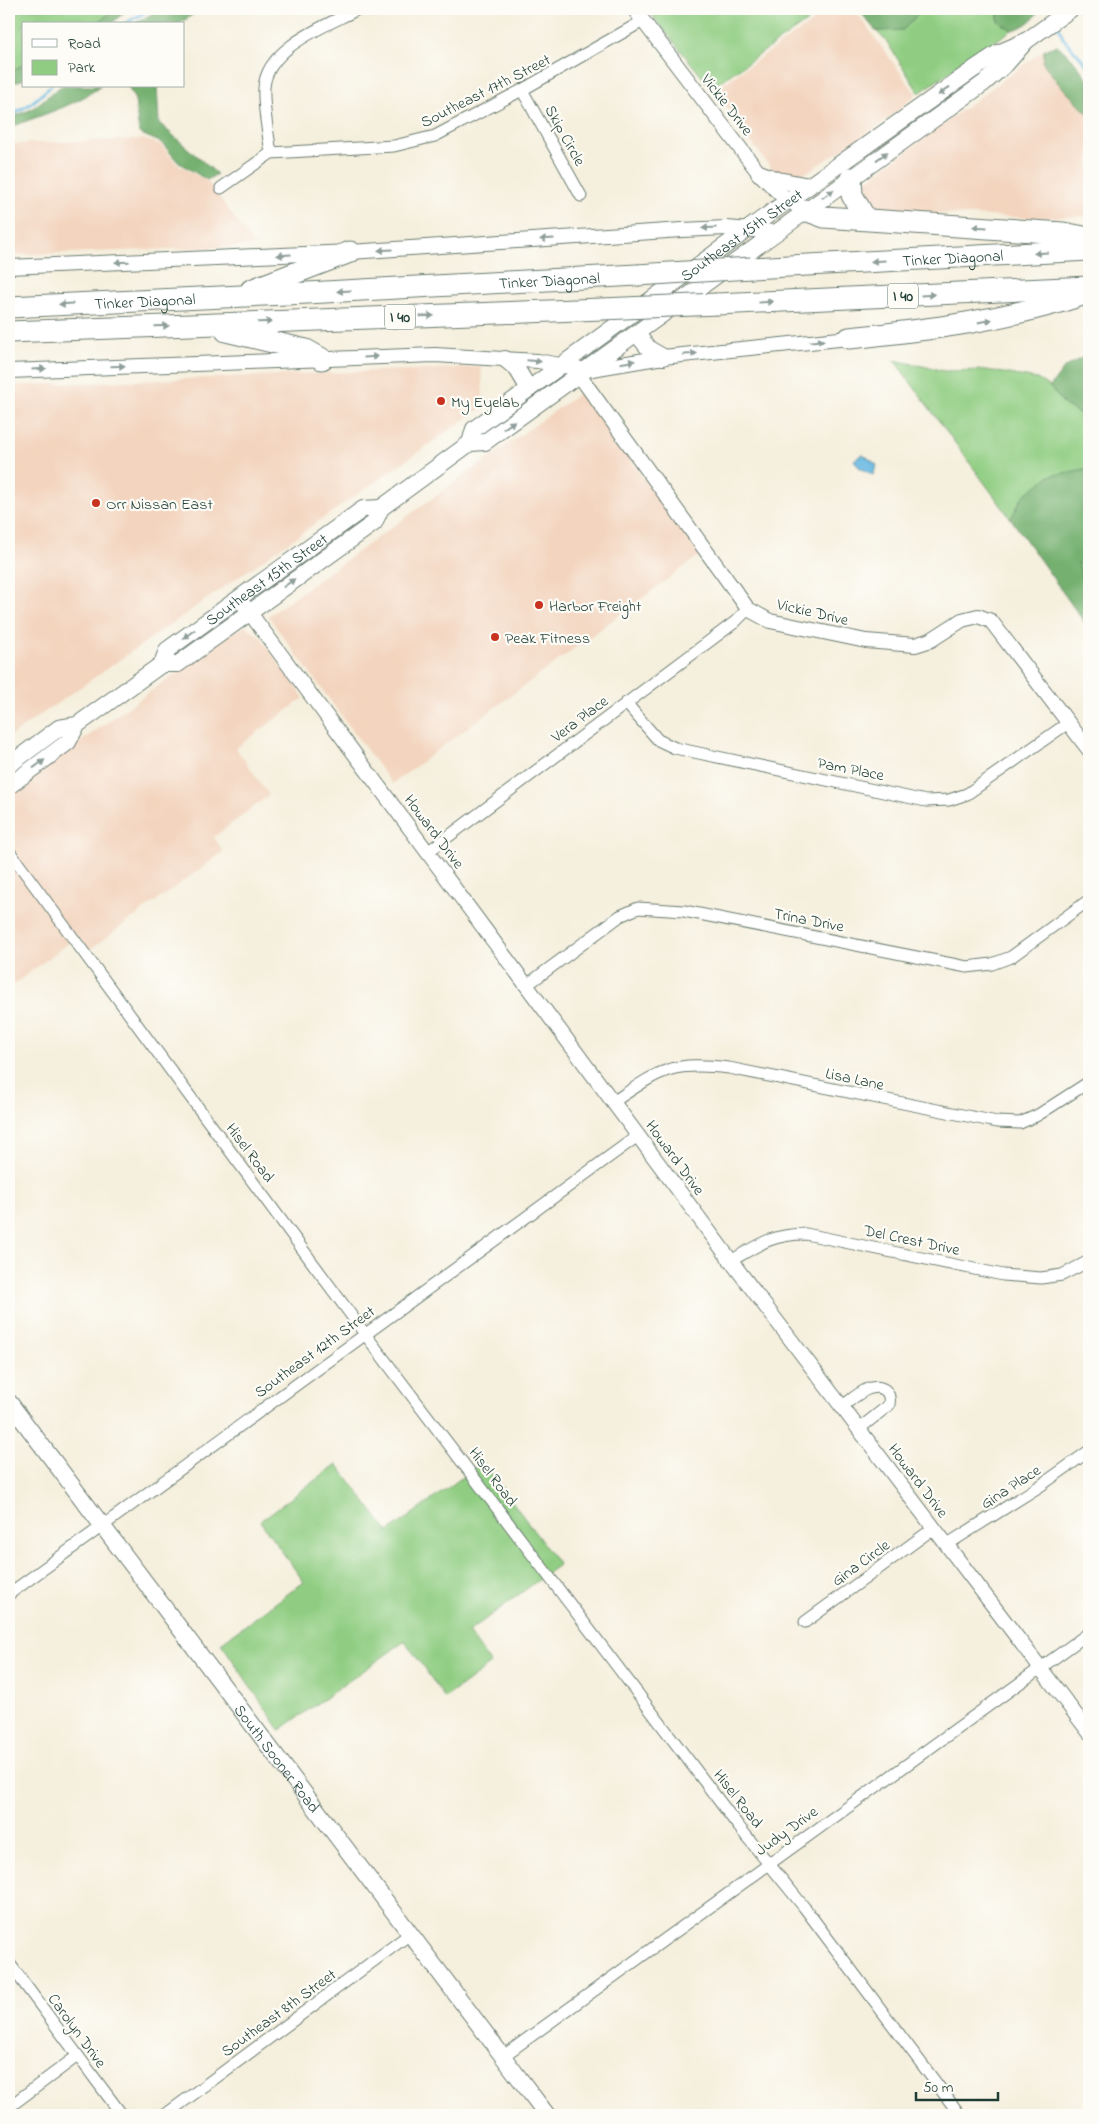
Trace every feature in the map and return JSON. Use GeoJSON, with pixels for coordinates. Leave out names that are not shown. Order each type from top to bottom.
{"type":"FeatureCollection","features":[{"type":"Feature","properties":{"kind":"highway"},"geometry":{"type":"LineString","coordinates":[[851,178],[852,195],[865,218]]}},
{"type":"Feature","properties":{"kind":"highway"},"geometry":{"type":"LineString","coordinates":[[797,206],[824,217],[865,218],[1064,233],[1089,238]]}},
{"type":"Feature","properties":{"kind":"highway","name":"Tinker Diagonal"},"geometry":{"type":"LineString","coordinates":[[9,306],[237,296],[1089,250]]}},
{"type":"Feature","properties":{"kind":"highway"},"geometry":{"type":"LineString","coordinates":[[237,296],[350,252]]}},
{"type":"Feature","properties":{"kind":"highway","name":"Tinker Diagonal"},"geometry":{"type":"LineString","coordinates":[[9,332],[1089,288]]}},
{"type":"Feature","properties":{"kind":"highway"},"geometry":{"type":"LineString","coordinates":[[850,338],[938,329],[983,322],[1042,308],[1089,293]]}},
{"type":"Feature","properties":{"kind":"highway"},"geometry":{"type":"LineString","coordinates":[[198,325],[306,350],[322,359]]}},
{"type":"Feature","properties":{"kind":"main road","name":"Southeast 15th Street"},"geometry":{"type":"LineString","coordinates":[[470,443],[474,429],[748,229],[851,178],[974,69],[998,53],[1026,41],[1071,9]]}},
{"type":"Feature","properties":{"kind":"main road","name":"Southeast 15th Street"},"geometry":{"type":"LineString","coordinates":[[162,664],[178,664],[374,523],[381,508],[470,443],[485,442],[637,334],[775,232],[797,206],[809,186],[984,83],[1006,64],[1026,41]]}},
{"type":"Feature","properties":{"kind":"main road"},"geometry":{"type":"LineString","coordinates":[[974,69],[984,83]]}},
{"type":"Feature","properties":{"kind":"main road"},"geometry":{"type":"LineString","coordinates":[[759,172],[778,180],[809,186]]}},
{"type":"Feature","properties":{"kind":"main road"},"geometry":{"type":"LineString","coordinates":[[637,334],[650,349],[662,357]]}},
{"type":"Feature","properties":{"kind":"main road"},"geometry":{"type":"LineString","coordinates":[[505,359],[517,369],[529,389]]}},
{"type":"Feature","properties":{"kind":"main road","name":"Southeast 15th Street"},"geometry":{"type":"LineString","coordinates":[[9,765],[59,728],[77,725],[162,664],[167,650],[363,509],[381,508]]}},
{"type":"Feature","properties":{"kind":"main road","name":"Southeast 15th Street"},"geometry":{"type":"LineString","coordinates":[[9,786],[68,742],[77,725]]}},
{"type":"Feature","properties":{"kind":"main road","name":"South Sooner Road"},"geometry":{"type":"LineString","coordinates":[[9,1402],[546,2115]]}},
{"type":"Feature","properties":{"kind":"street"},"geometry":{"type":"LineString","coordinates":[[220,188],[271,153],[264,87],[267,72],[274,61],[284,50],[296,42],[358,9]]}},
{"type":"Feature","properties":{"kind":"street","name":"Vickie Drive"},"geometry":{"type":"LineString","coordinates":[[634,9],[759,172],[797,206]]}},
{"type":"Feature","properties":{"kind":"street","name":"Southeast 17th Street"},"geometry":{"type":"LineString","coordinates":[[271,153],[414,143],[442,133],[644,21]]}},
{"type":"Feature","properties":{"kind":"street","name":"Skip Circle"},"geometry":{"type":"LineString","coordinates":[[522,90],[581,196]]}},
{"type":"Feature","properties":{"kind":"street"},"geometry":{"type":"LineString","coordinates":[[9,267],[350,252],[682,230],[748,229],[775,232]]}},
{"type":"Feature","properties":{"kind":"street"},"geometry":{"type":"LineString","coordinates":[[9,371],[435,355],[563,365],[583,372],[662,357],[850,338]]}},
{"type":"Feature","properties":{"kind":"street","name":"Vickie Drive"},"geometry":{"type":"LineString","coordinates":[[583,372],[748,609],[770,621],[779,623],[866,641],[914,645],[931,640],[962,620],[978,616],[991,621],[1089,750]]}},
{"type":"Feature","properties":{"kind":"street","name":"Howard Drive"},"geometry":{"type":"LineString","coordinates":[[240,598],[731,1261],[1089,1732]]}},
{"type":"Feature","properties":{"kind":"street","name":"Vera Place"},"geometry":{"type":"LineString","coordinates":[[429,852],[735,622],[748,609]]}},
{"type":"Feature","properties":{"kind":"street","name":"Pam Place"},"geometry":{"type":"LineString","coordinates":[[626,703],[658,740],[674,748],[926,801],[949,800],[967,794],[1068,723]]}},
{"type":"Feature","properties":{"kind":"street","name":"Hisel Road"},"geometry":{"type":"LineString","coordinates":[[9,851],[366,1334],[960,2115]]}},
{"type":"Feature","properties":{"kind":"street","name":"Trina Drive"},"geometry":{"type":"LineString","coordinates":[[527,985],[601,929],[638,908],[658,907],[684,911],[967,966],[992,964],[1011,957],[1089,900]]}},
{"type":"Feature","properties":{"kind":"street","name":"Lisa Lane"},"geometry":{"type":"LineString","coordinates":[[613,1102],[658,1072],[677,1066],[701,1065],[739,1070],[970,1118],[1020,1123],[1038,1116],[1089,1082]]}},
{"type":"Feature","properties":{"kind":"street","name":"Southeast 12th Street"},"geometry":{"type":"LineString","coordinates":[[9,1594],[639,1135]]}},
{"type":"Feature","properties":{"kind":"street","name":"Del Crest Drive"},"geometry":{"type":"LineString","coordinates":[[731,1261],[765,1240],[784,1234],[806,1234],[1003,1274],[1041,1278],[1062,1275],[1089,1261]]}},
{"type":"Feature","properties":{"kind":"street"},"geometry":{"type":"LineString","coordinates":[[842,1407],[872,1387],[880,1387],[887,1391],[890,1398],[889,1405],[859,1429]]}},
{"type":"Feature","properties":{"kind":"street","name":"Gina Place"},"geometry":{"type":"LineString","coordinates":[[946,1545],[1040,1486],[1089,1451]]}},
{"type":"Feature","properties":{"kind":"street","name":"Gina Circle"},"geometry":{"type":"LineString","coordinates":[[805,1622],[934,1528]]}},
{"type":"Feature","properties":{"kind":"street","name":"Judy Drive"},"geometry":{"type":"LineString","coordinates":[[502,2056],[1089,1633]]}},
{"type":"Feature","properties":{"kind":"street","name":"Southeast 8th Street"},"geometry":{"type":"LineString","coordinates":[[165,2115],[410,1934]]}},
{"type":"Feature","properties":{"kind":"street","name":"Carolyn Drive"},"geometry":{"type":"LineString","coordinates":[[9,1963],[76,2057],[122,2115]]}},
{"type":"Feature","properties":{"kind":"street"},"geometry":{"type":"LineString","coordinates":[[9,2107],[76,2057]]}},
{"type":"Feature","properties":{"kind":"shaded area"},"geometry":{"type":"Polygon","coordinates":[[[831,9],[854,9],[916,94],[885,122],[804,174],[794,178],[775,171],[763,158],[714,90],[831,9]]]}},
{"type":"Feature","properties":{"kind":"shaded area"},"geometry":{"type":"Polygon","coordinates":[[[1044,50],[1089,108],[1089,216],[1031,218],[869,210],[853,190],[1044,50]]]}},
{"type":"Feature","properties":{"kind":"shaded area"},"geometry":{"type":"Polygon","coordinates":[[[142,139],[160,144],[177,164],[208,182],[255,246],[9,255],[9,144],[142,139]]]}},
{"type":"Feature","properties":{"kind":"shaded area"},"geometry":{"type":"Polygon","coordinates":[[[481,367],[484,406],[9,737],[9,386],[481,367]]]}},
{"type":"Feature","properties":{"kind":"shaded area"},"geometry":{"type":"Polygon","coordinates":[[[581,392],[700,555],[392,784],[268,616],[581,392]]]}},
{"type":"Feature","properties":{"kind":"shaded area"},"geometry":{"type":"Polygon","coordinates":[[[246,626],[261,638],[304,698],[236,748],[269,795],[214,837],[223,852],[89,950],[78,936],[9,988],[9,793],[236,630],[246,626]]]}},
{"type":"Feature","properties":{"kind":"green space"},"geometry":{"type":"Polygon","coordinates":[[[9,9],[115,9],[99,22],[22,22],[22,65],[9,73],[9,9]]]}},
{"type":"Feature","properties":{"kind":"green space"},"geometry":{"type":"Polygon","coordinates":[[[115,9],[128,9],[113,22],[99,22],[115,9]]]}},
{"type":"Feature","properties":{"kind":"green space"},"geometry":{"type":"Polygon","coordinates":[[[160,9],[201,9],[182,22],[137,22],[160,9]]]}},
{"type":"Feature","properties":{"kind":"green space"},"geometry":{"type":"Polygon","coordinates":[[[647,9],[825,9],[711,88],[647,9]]]}},
{"type":"Feature","properties":{"kind":"green space"},"geometry":{"type":"Polygon","coordinates":[[[858,9],[923,9],[903,30],[876,31],[858,9]]]}},
{"type":"Feature","properties":{"kind":"green space"},"geometry":{"type":"Polygon","coordinates":[[[923,9],[998,9],[998,21],[1012,30],[919,93],[887,42],[876,31],[903,30],[923,9]]]}},
{"type":"Feature","properties":{"kind":"green space"},"geometry":{"type":"Polygon","coordinates":[[[998,9],[1039,9],[1028,22],[1020,28],[1012,30],[998,21],[998,9]]]}},
{"type":"Feature","properties":{"kind":"green space"},"geometry":{"type":"Polygon","coordinates":[[[1057,45],[1072,58],[1089,81],[1089,115],[1059,84],[1043,63],[1044,50],[1057,45]]]}},
{"type":"Feature","properties":{"kind":"green space"},"geometry":{"type":"Polygon","coordinates":[[[22,65],[22,80],[9,85],[9,73],[22,65]]]}},
{"type":"Feature","properties":{"kind":"green space"},"geometry":{"type":"Polygon","coordinates":[[[58,88],[98,88],[79,100],[9,128],[9,118],[32,109],[58,88]]]}},
{"type":"Feature","properties":{"kind":"green space"},"geometry":{"type":"Polygon","coordinates":[[[129,88],[157,88],[159,123],[217,174],[207,180],[178,162],[162,143],[139,133],[135,100],[129,88]]]}},
{"type":"Feature","properties":{"kind":"green space"},"geometry":{"type":"Polygon","coordinates":[[[1089,354],[1089,419],[1065,405],[1050,387],[1065,367],[1089,354]]]}},
{"type":"Feature","properties":{"kind":"green space"},"geometry":{"type":"Polygon","coordinates":[[[894,360],[945,371],[987,370],[1037,379],[1050,387],[1065,405],[1089,419],[1089,468],[1022,497],[1011,519],[894,360]]]}},
{"type":"Feature","properties":{"kind":"green space"},"geometry":{"type":"Polygon","coordinates":[[[1089,468],[1089,552],[1078,563],[1084,589],[1089,596],[1089,629],[1011,519],[1022,497],[1049,476],[1089,468]]]}},
{"type":"Feature","properties":{"kind":"green space"},"geometry":{"type":"Polygon","coordinates":[[[1089,552],[1089,596],[1084,589],[1078,562],[1089,552]]]}},
{"type":"Feature","properties":{"kind":"green space"},"geometry":{"type":"Polygon","coordinates":[[[483,1462],[559,1565],[468,1632],[491,1664],[445,1698],[405,1641],[280,1730],[221,1643],[304,1582],[260,1521],[337,1464],[388,1532],[483,1462]]]}},
{"type":"Feature","properties":{"kind":"water"},"geometry":{"type":"Polygon","coordinates":[[[863,454],[877,465],[873,475],[859,467],[854,460],[863,454]]]}},
{"type":"Feature","properties":{"kind":"waterway"},"geometry":{"type":"LineString","coordinates":[[128,22],[151,9]]}},
{"type":"Feature","properties":{"kind":"waterway"},"geometry":{"type":"LineString","coordinates":[[1058,25],[1063,38],[1089,67]]}},
{"type":"Feature","properties":{"kind":"waterway"},"geometry":{"type":"LineString","coordinates":[[9,114],[26,107],[49,88]]}},
{"type":"Feature","properties":{"kind":"place","name":"My Eyelab"},"geometry":{"type":"Point","coordinates":[441,401]}},
{"type":"Feature","properties":{"kind":"place","name":"Orr Nissan East"},"geometry":{"type":"Point","coordinates":[96,503]}},
{"type":"Feature","properties":{"kind":"place","name":"Harbor Freight"},"geometry":{"type":"Point","coordinates":[539,605]}},
{"type":"Feature","properties":{"kind":"place","name":"Peak Fitness"},"geometry":{"type":"Point","coordinates":[495,637]}}]}
